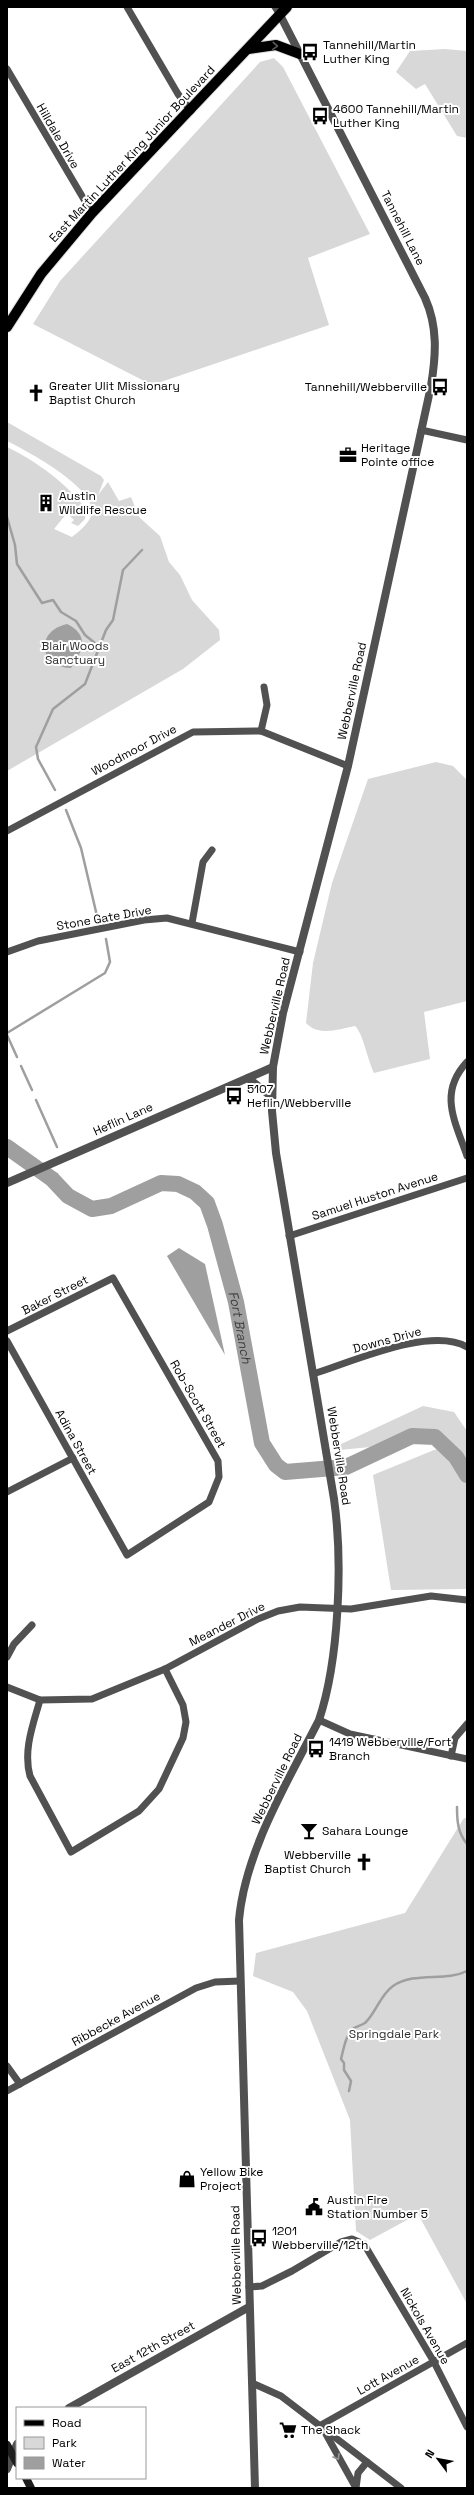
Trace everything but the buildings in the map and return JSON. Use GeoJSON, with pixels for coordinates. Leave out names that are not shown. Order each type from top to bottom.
{"type":"FeatureCollection","features":[{"type":"Feature","properties":{"kind":"main road","name":"East Martin Luther King Junior Boulevard"},"geometry":{"type":"LineString","coordinates":[[7,328],[42,274],[92,213],[191,111],[248,49],[281,10]]}},
{"type":"Feature","properties":{"kind":"main road"},"geometry":{"type":"LineString","coordinates":[[248,49],[276,45],[300,54]]}},
{"type":"Feature","properties":{"kind":"main road"},"geometry":{"type":"LineString","coordinates":[[7,2445],[16,2461]]}},
{"type":"Feature","properties":{"kind":"main road"},"geometry":{"type":"LineString","coordinates":[[26,2479],[31,2488]]}},
{"type":"Feature","properties":{"kind":"street"},"geometry":{"type":"LineString","coordinates":[[128,7],[178,94],[191,111]]}},
{"type":"Feature","properties":{"kind":"street","name":"Tannehill Lane"},"geometry":{"type":"LineString","coordinates":[[281,10],[300,54],[431,311],[435,332],[436,350],[421,430]]}},
{"type":"Feature","properties":{"kind":"street","name":"Hilldale Drive"},"geometry":{"type":"LineString","coordinates":[[7,69],[92,213]]}},
{"type":"Feature","properties":{"kind":"street"},"geometry":{"type":"LineString","coordinates":[[421,430],[467,440]]}},
{"type":"Feature","properties":{"kind":"street","name":"Webberville Road"},"geometry":{"type":"LineString","coordinates":[[255,2488],[239,1920],[247,1874],[258,1844],[319,1720],[330,1678],[336,1609],[338,1527],[273,1131],[273,1067],[283,1013],[348,766],[421,430]]}},
{"type":"Feature","properties":{"kind":"street"},"geometry":{"type":"LineString","coordinates":[[261,731],[267,705],[264,688]]}},
{"type":"Feature","properties":{"kind":"street","name":"Woodmoor Drive"},"geometry":{"type":"LineString","coordinates":[[7,831],[181,736],[201,730],[261,731],[348,766]]}},
{"type":"Feature","properties":{"kind":"street"},"geometry":{"type":"LineString","coordinates":[[192,923],[203,862],[212,850]]}},
{"type":"Feature","properties":{"kind":"street","name":"Stone Gate Drive"},"geometry":{"type":"LineString","coordinates":[[7,952],[38,941],[144,920],[167,918],[192,923],[300,952]]}},
{"type":"Feature","properties":{"kind":"street"},"geometry":{"type":"LineString","coordinates":[[467,1062],[455,1078],[450,1101],[451,1111],[467,1156]]}},
{"type":"Feature","properties":{"kind":"street","name":"Heflin Lane"},"geometry":{"type":"LineString","coordinates":[[11,1181],[273,1067]]}},
{"type":"Feature","properties":{"kind":"street"},"geometry":{"type":"LineString","coordinates":[[248,1078],[272,1097]]}},
{"type":"Feature","properties":{"kind":"street","name":"Samuel Huston Avenue"},"geometry":{"type":"LineString","coordinates":[[290,1236],[467,1178]]}},
{"type":"Feature","properties":{"kind":"street","name":"Baker Street"},"geometry":{"type":"LineString","coordinates":[[7,1331],[113,1278]]}},
{"type":"Feature","properties":{"kind":"street","name":"Rob-Scott Street"},"geometry":{"type":"LineString","coordinates":[[113,1278],[218,1461],[219,1477],[209,1502],[126,1555]]}},
{"type":"Feature","properties":{"kind":"street","name":"Downs Drive"},"geometry":{"type":"LineString","coordinates":[[313,1374],[417,1341],[452,1340],[467,1348]]}},
{"type":"Feature","properties":{"kind":"street","name":"Adina Street"},"geometry":{"type":"LineString","coordinates":[[7,1341],[126,1555]]}},
{"type":"Feature","properties":{"kind":"street"},"geometry":{"type":"LineString","coordinates":[[7,1492],[73,1458]]}},
{"type":"Feature","properties":{"kind":"street","name":"Meander Drive"},"geometry":{"type":"LineString","coordinates":[[7,1687],[40,1700],[92,1699],[165,1669],[267,1615],[300,1607],[336,1609],[368,1607],[431,1596],[467,1600]]}},
{"type":"Feature","properties":{"kind":"street"},"geometry":{"type":"LineString","coordinates":[[7,1656],[14,1644],[32,1625]]}},
{"type":"Feature","properties":{"kind":"street"},"geometry":{"type":"LineString","coordinates":[[40,1700],[28,1746],[26,1763],[30,1776],[71,1852],[139,1811],[159,1789],[183,1738],[186,1722],[183,1705],[165,1669]]}},
{"type":"Feature","properties":{"kind":"street"},"geometry":{"type":"LineString","coordinates":[[319,1720],[350,1734],[467,1759]]}},
{"type":"Feature","properties":{"kind":"street"},"geometry":{"type":"LineString","coordinates":[[451,1756],[455,1738],[467,1724]]}},
{"type":"Feature","properties":{"kind":"street","name":"Ribbecke Avenue"},"geometry":{"type":"LineString","coordinates":[[7,2091],[196,1988],[215,1982],[240,1981]]}},
{"type":"Feature","properties":{"kind":"street"},"geometry":{"type":"LineString","coordinates":[[7,2066],[20,2084]]}},
{"type":"Feature","properties":{"kind":"street","name":"Nickols Avenue"},"geometry":{"type":"LineString","coordinates":[[249,2287],[262,2286],[341,2242],[358,2241],[367,2248],[434,2362],[467,2426]]}},
{"type":"Feature","properties":{"kind":"street","name":"East 12th Street"},"geometry":{"type":"LineString","coordinates":[[71,2407],[249,2307]]}},
{"type":"Feature","properties":{"kind":"street","name":"Lott Avenue"},"geometry":{"type":"LineString","coordinates":[[321,2425],[467,2343]]}},
{"type":"Feature","properties":{"kind":"street"},"geometry":{"type":"LineString","coordinates":[[252,2383],[281,2396],[402,2488]]}},
{"type":"Feature","properties":{"kind":"street"},"geometry":{"type":"LineString","coordinates":[[321,2425],[356,2488]]}},
{"type":"Feature","properties":{"kind":"street"},"geometry":{"type":"LineString","coordinates":[[7,2469],[16,2446]]}},
{"type":"Feature","properties":{"kind":"street"},"geometry":{"type":"LineString","coordinates":[[356,2488],[358,2473],[367,2462]]}},
{"type":"Feature","properties":{"kind":"green space"},"geometry":{"type":"Polygon","coordinates":[[[445,49],[467,51],[467,138],[457,136],[425,84],[416,89],[396,72],[410,51],[445,49]]]}},
{"type":"Feature","properties":{"kind":"green space"},"geometry":{"type":"Polygon","coordinates":[[[274,58],[283,67],[370,234],[308,258],[329,325],[152,385],[33,324],[60,281],[260,62],[274,58]]]}},
{"type":"Feature","properties":{"kind":"green space","name":"Blair Woods Sanctuary"},"geometry":{"type":"Polygon","coordinates":[[[7,422],[101,476],[104,480],[98,495],[108,482],[119,501],[131,497],[139,517],[160,536],[169,562],[180,575],[192,600],[219,630],[220,640],[183,669],[7,771],[7,447],[51,474],[71,492],[86,510],[85,519],[78,526],[71,523],[74,520],[67,513],[54,529],[72,537],[88,522],[92,511],[89,501],[70,480],[43,461],[7,441],[7,422]]]}},
{"type":"Feature","properties":{"kind":"green space"},"geometry":{"type":"Polygon","coordinates":[[[436,762],[453,766],[467,780],[467,1001],[424,1012],[430,1059],[374,1073],[363,1041],[355,1026],[323,1031],[317,1030],[306,1023],[313,963],[332,883],[368,779],[436,762]]]}},
{"type":"Feature","properties":{"kind":"green space"},"geometry":{"type":"Polygon","coordinates":[[[423,1406],[454,1412],[467,1431],[467,1589],[391,1590],[373,1475],[434,1450],[451,1446],[437,1433],[414,1432],[370,1447],[340,1450],[339,1445],[423,1406]]]}},
{"type":"Feature","properties":{"kind":"green space","name":"Springdale Park"},"geometry":{"type":"Polygon","coordinates":[[[464,1818],[467,1818],[467,2304],[418,2214],[370,2240],[356,2231],[350,2120],[307,2011],[293,1992],[253,1976],[256,1953],[405,1913],[464,1818]]]}},
{"type":"Feature","properties":{"kind":"water"},"geometry":{"type":"Polygon","coordinates":[[[67,624],[79,633],[82,643],[79,655],[71,668],[60,666],[52,662],[47,655],[45,648],[49,634],[57,628],[67,624]]]}},
{"type":"Feature","properties":{"kind":"water"},"geometry":{"type":"Polygon","coordinates":[[[179,1248],[205,1264],[225,1355],[167,1256],[179,1248]]]}},
{"type":"Feature","properties":{"kind":"waterway"},"geometry":{"type":"LineString","coordinates":[[7,517],[15,545],[17,564],[42,603],[53,600],[61,612],[76,621],[85,635],[101,648]]}},
{"type":"Feature","properties":{"kind":"waterway"},"geometry":{"type":"LineString","coordinates":[[55,790],[38,759],[36,747],[53,709],[85,684],[106,630],[113,620],[123,570],[142,550]]}},
{"type":"Feature","properties":{"kind":"waterway"},"geometry":{"type":"LineString","coordinates":[[66,810],[81,848],[97,916]]}},
{"type":"Feature","properties":{"kind":"waterway"},"geometry":{"type":"LineString","coordinates":[[7,1033],[105,973],[110,962],[106,939]]}},
{"type":"Feature","properties":{"kind":"waterway"},"geometry":{"type":"LineString","coordinates":[[7,1035],[17,1057]]}},
{"type":"Feature","properties":{"kind":"waterway"},"geometry":{"type":"LineString","coordinates":[[21,1066],[32,1090]]}},
{"type":"Feature","properties":{"kind":"waterway"},"geometry":{"type":"LineString","coordinates":[[36,1100],[57,1147]]}},
{"type":"Feature","properties":{"kind":"waterway","name":"Fort Branch"},"geometry":{"type":"LineString","coordinates":[[7,1147],[52,1179],[68,1196],[92,1209],[111,1206],[161,1183],[178,1184],[195,1192],[207,1203],[215,1225],[236,1302],[262,1443],[276,1465],[285,1472],[346,1467],[412,1436],[435,1437],[456,1457],[467,1475]]}},
{"type":"Feature","properties":{"kind":"waterway","name":"Fort Branch"},"geometry":{"type":"LineString","coordinates":[[57,1174],[57,1185]]}},
{"type":"Feature","properties":{"kind":"waterway"},"geometry":{"type":"LineString","coordinates":[[457,1807],[459,1827],[467,1844]]}},
{"type":"Feature","properties":{"kind":"waterway"},"geometry":{"type":"LineString","coordinates":[[349,2091],[351,2081],[344,2070],[344,2063],[341,2059],[344,2046],[351,2031],[369,2019],[385,1994],[393,1986],[411,1979],[449,1976],[467,1971]]}},
{"type":"Feature","properties":{"kind":"place","name":"Tannehill/Martin Luther King"},"geometry":{"type":"Point","coordinates":[310,52]}},
{"type":"Feature","properties":{"kind":"place","name":"4600 Tannehill/Martin Luther King"},"geometry":{"type":"Point","coordinates":[320,116]}},
{"type":"Feature","properties":{"kind":"place","name":"Tannehill/Webberville"},"geometry":{"type":"Point","coordinates":[440,387]}},
{"type":"Feature","properties":{"kind":"place","name":"Greater Ulit Missionary Baptist Church"},"geometry":{"type":"Point","coordinates":[36,393]}},
{"type":"Feature","properties":{"kind":"place","name":"Heritage Pointe office"},"geometry":{"type":"Point","coordinates":[348,455]}},
{"type":"Feature","properties":{"kind":"place","name":"Austin Wildlife Rescue"},"geometry":{"type":"Point","coordinates":[46,503]}},
{"type":"Feature","properties":{"kind":"place","name":"5107 Heflin/Webberville"},"geometry":{"type":"Point","coordinates":[234,1096]}},
{"type":"Feature","properties":{"kind":"place","name":"1419 Webberville/Fort Branch"},"geometry":{"type":"Point","coordinates":[316,1749]}},
{"type":"Feature","properties":{"kind":"place","name":"Sahara Lounge"},"geometry":{"type":"Point","coordinates":[309,1831]}},
{"type":"Feature","properties":{"kind":"place","name":"Webberville Baptist Church"},"geometry":{"type":"Point","coordinates":[364,1862]}},
{"type":"Feature","properties":{"kind":"place","name":"Yellow Bike Project"},"geometry":{"type":"Point","coordinates":[187,2179]}},
{"type":"Feature","properties":{"kind":"place","name":"Austin Fire Station Number 5"},"geometry":{"type":"Point","coordinates":[314,2207]}},
{"type":"Feature","properties":{"kind":"place","name":"1201 Webberville/12th"},"geometry":{"type":"Point","coordinates":[259,2238]}},
{"type":"Feature","properties":{"kind":"place","name":"The Shack"},"geometry":{"type":"Point","coordinates":[288,2430]}}]}
